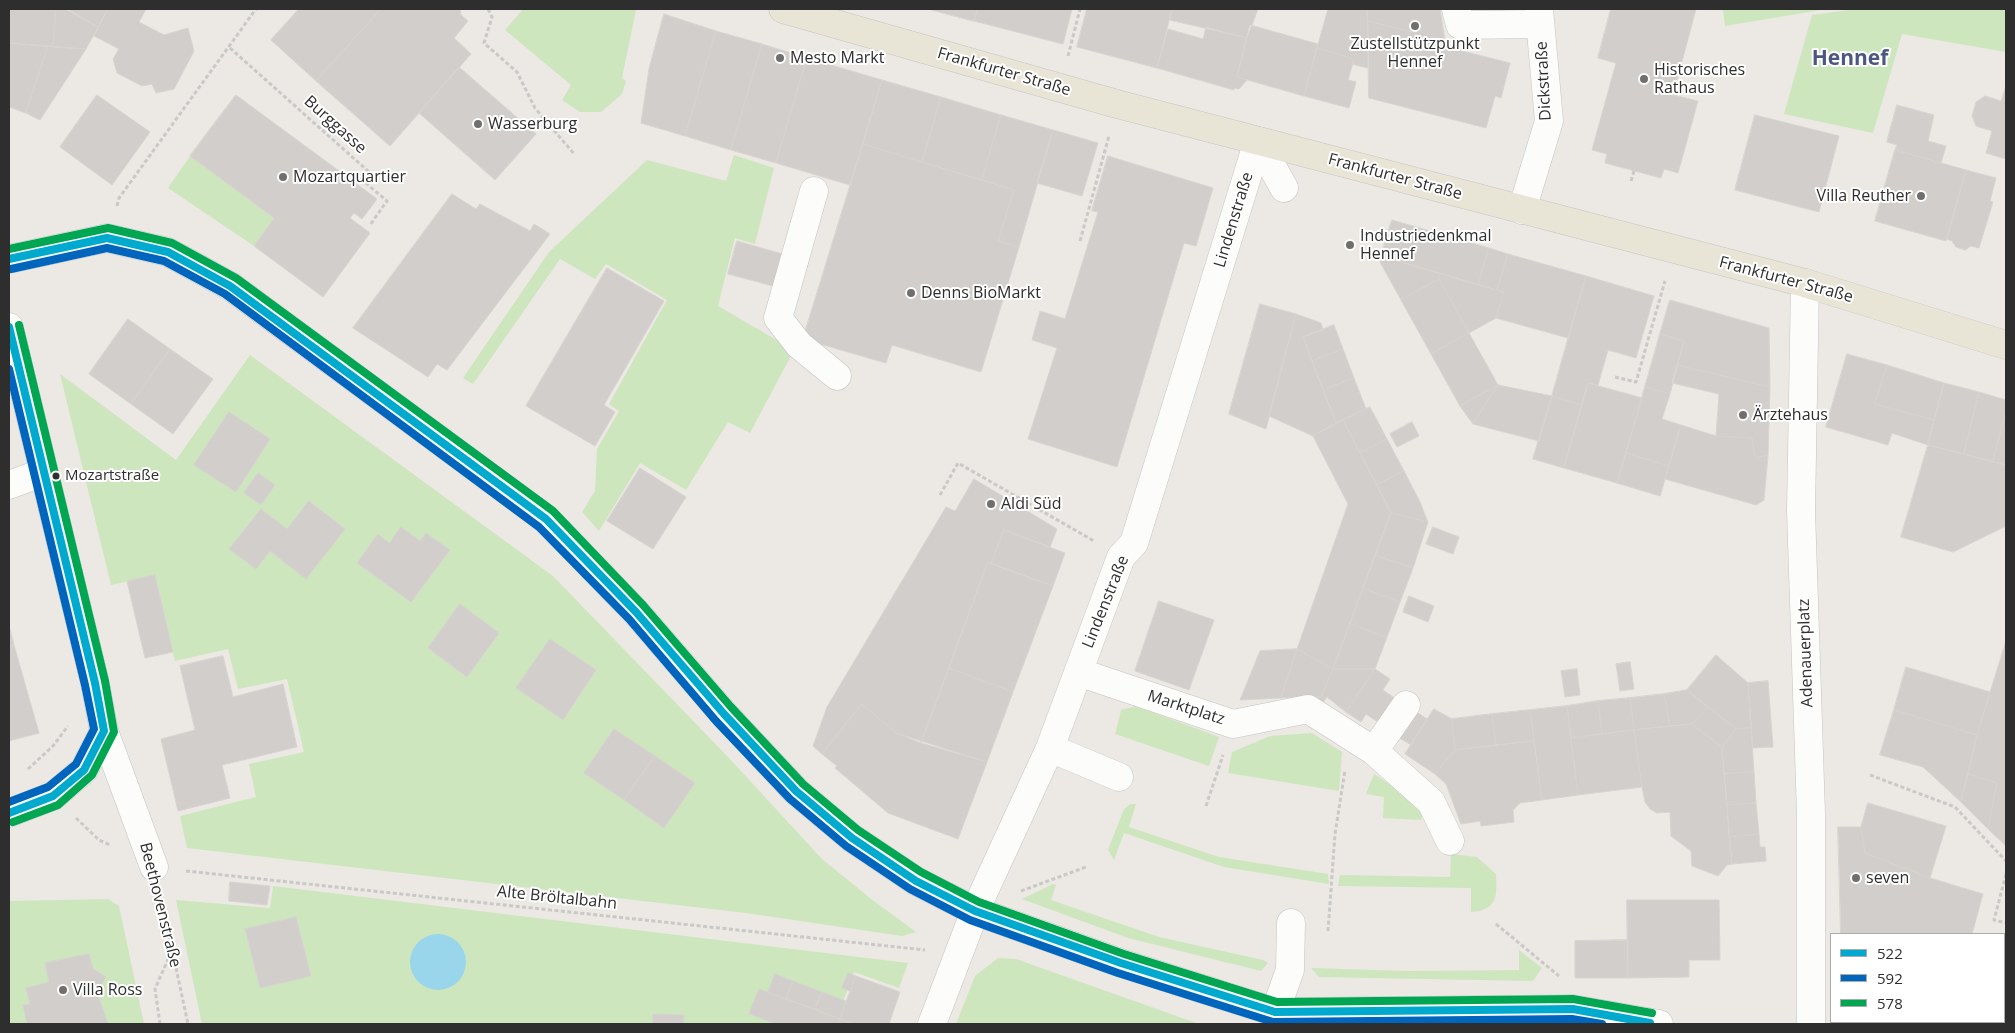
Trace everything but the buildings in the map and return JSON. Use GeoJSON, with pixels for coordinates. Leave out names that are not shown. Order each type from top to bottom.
{"type":"FeatureCollection","features":[{"type":"Feature","properties":{"kind":"main road","name":"Frankfurter Straße"},"geometry":{"type":"LineString","coordinates":[[783,9],[1258,142],[1804,283],[2006,345]]}},
{"type":"Feature","properties":{"kind":"street"},"geometry":{"type":"LineString","coordinates":[[1456,9],[1460,26],[1540,17]]}},
{"type":"Feature","properties":{"kind":"street","name":"Dickstraße"},"geometry":{"type":"LineString","coordinates":[[1522,210],[1549,121],[1540,17]]}},
{"type":"Feature","properties":{"kind":"street"},"geometry":{"type":"LineString","coordinates":[[1258,142],[1284,188]]}},
{"type":"Feature","properties":{"kind":"street","name":"Lindenstraße"},"geometry":{"type":"LineString","coordinates":[[932,1024],[958,954],[983,913],[1050,748],[1121,557],[1134,543],[1258,142]]}},
{"type":"Feature","properties":{"kind":"street"},"geometry":{"type":"LineString","coordinates":[[814,191],[778,318],[799,345],[837,376]]}},
{"type":"Feature","properties":{"kind":"street"},"geometry":{"type":"LineString","coordinates":[[9,258],[107,238],[168,252],[230,286],[546,519],[636,612],[724,714],[796,791],[852,838],[916,881],[983,913],[1121,963],[1275,1012],[1573,1009],[1653,1024]]}},
{"type":"Feature","properties":{"kind":"street","name":"Adenauerplatz"},"geometry":{"type":"LineString","coordinates":[[1804,283],[1801,511],[1812,814],[1811,1024]]}},
{"type":"Feature","properties":{"kind":"street","name":"Beethovenstraße"},"geometry":{"type":"LineString","coordinates":[[9,327],[95,683],[104,731],[154,867]]}},
{"type":"Feature","properties":{"kind":"street"},"geometry":{"type":"LineString","coordinates":[[9,486],[44,472]]}},
{"type":"Feature","properties":{"kind":"street","name":"Marktplatz"},"geometry":{"type":"LineString","coordinates":[[1078,672],[1233,724],[1308,708],[1363,744],[1431,802],[1450,841]]}},
{"type":"Feature","properties":{"kind":"street"},"geometry":{"type":"LineString","coordinates":[[1363,744],[1406,704]]}},
{"type":"Feature","properties":{"kind":"street"},"geometry":{"type":"LineString","coordinates":[[9,813],[53,796],[84,770],[104,731]]}},
{"type":"Feature","properties":{"kind":"street"},"geometry":{"type":"LineString","coordinates":[[1050,748],[1119,777]]}},
{"type":"Feature","properties":{"kind":"street"},"geometry":{"type":"LineString","coordinates":[[1275,1012],[1290,970],[1291,923]]}},
{"type":"Feature","properties":{"kind":"path"},"geometry":{"type":"LineString","coordinates":[[107,238],[119,198],[230,48],[256,9]]}},
{"type":"Feature","properties":{"kind":"path"},"geometry":{"type":"LineString","coordinates":[[488,9],[492,17],[484,43],[517,72],[535,108],[575,155]]}},
{"type":"Feature","properties":{"kind":"path"},"geometry":{"type":"LineString","coordinates":[[1060,88],[1080,9]]}},
{"type":"Feature","properties":{"kind":"path","name":"Burggasse"},"geometry":{"type":"LineString","coordinates":[[230,48],[368,171],[361,179],[387,201],[370,225]]}},
{"type":"Feature","properties":{"kind":"path"},"geometry":{"type":"LineString","coordinates":[[1080,241],[1118,104]]}},
{"type":"Feature","properties":{"kind":"path"},"geometry":{"type":"LineString","coordinates":[[1631,181],[1634,171]]}},
{"type":"Feature","properties":{"kind":"path"},"geometry":{"type":"LineString","coordinates":[[1616,377],[1636,382],[1674,249]]}},
{"type":"Feature","properties":{"kind":"path"},"geometry":{"type":"LineString","coordinates":[[940,495],[958,463],[1121,557]]}},
{"type":"Feature","properties":{"kind":"path"},"geometry":{"type":"LineString","coordinates":[[22,772],[28,769],[53,746],[95,683]]}},
{"type":"Feature","properties":{"kind":"path"},"geometry":{"type":"LineString","coordinates":[[1206,806],[1233,724]]}},
{"type":"Feature","properties":{"kind":"path"},"geometry":{"type":"LineString","coordinates":[[1328,931],[1335,834],[1341,790],[1363,744]]}},
{"type":"Feature","properties":{"kind":"path","name":"Alte Bröltalbahn"},"geometry":{"type":"LineString","coordinates":[[28,769],[99,840],[154,867],[958,954]]}},
{"type":"Feature","properties":{"kind":"path"},"geometry":{"type":"LineString","coordinates":[[1870,775],[1955,807],[2006,861]]}},
{"type":"Feature","properties":{"kind":"path","name":"Beethovenstraße"},"geometry":{"type":"LineString","coordinates":[[154,867],[188,1024]]}},
{"type":"Feature","properties":{"kind":"path"},"geometry":{"type":"LineString","coordinates":[[983,913],[1020,892],[1086,867]]}},
{"type":"Feature","properties":{"kind":"path"},"geometry":{"type":"LineString","coordinates":[[2006,874],[1994,920],[2006,923]]}},
{"type":"Feature","properties":{"kind":"path"},"geometry":{"type":"LineString","coordinates":[[1496,924],[1570,986],[1573,1009]]}},
{"type":"Feature","properties":{"kind":"path"},"geometry":{"type":"LineString","coordinates":[[160,1024],[155,989],[172,950]]}},
{"type":"Feature","properties":{"kind":"green space"},"geometry":{"type":"Polygon","coordinates":[[[523,9],[636,10],[622,78],[626,81],[622,94],[601,112],[580,112],[562,100],[571,85],[505,30],[523,9]]]}},
{"type":"Feature","properties":{"kind":"green space"},"geometry":{"type":"Polygon","coordinates":[[[1723,9],[1827,9],[1725,26],[1723,9]]]}},
{"type":"Feature","properties":{"kind":"green space"},"geometry":{"type":"Polygon","coordinates":[[[1856,9],[2006,9],[2006,52],[1902,34],[1873,133],[1784,114],[1812,15],[1856,9]]]}},
{"type":"Feature","properties":{"kind":"green space"},"geometry":{"type":"Polygon","coordinates":[[[734,155],[774,168],[755,244],[735,238],[718,306],[794,350],[750,433],[728,422],[686,490],[640,463],[599,531],[582,512],[595,491],[597,449],[619,411],[609,404],[667,300],[606,264],[595,279],[560,259],[473,384],[463,378],[549,252],[647,160],[726,181],[734,155]]]}},
{"type":"Feature","properties":{"kind":"green space"},"geometry":{"type":"Polygon","coordinates":[[[190,156],[274,218],[254,246],[168,188],[190,156]]]}},
{"type":"Feature","properties":{"kind":"green space"},"geometry":{"type":"Polygon","coordinates":[[[250,355],[553,576],[729,758],[822,859],[916,932],[902,936],[746,913],[187,848],[180,816],[256,797],[249,764],[304,752],[287,679],[238,689],[228,649],[175,661],[155,575],[111,585],[60,374],[176,460],[250,355]]]}},
{"type":"Feature","properties":{"kind":"green space"},"geometry":{"type":"Polygon","coordinates":[[[1136,706],[1219,737],[1209,766],[1115,734],[1121,710],[1136,706]]]}},
{"type":"Feature","properties":{"kind":"green space"},"geometry":{"type":"Polygon","coordinates":[[[1312,733],[1342,752],[1339,791],[1228,773],[1232,752],[1270,736],[1312,733]]]}},
{"type":"Feature","properties":{"kind":"green space"},"geometry":{"type":"Polygon","coordinates":[[[1374,774],[1421,805],[1424,811],[1421,820],[1383,818],[1384,797],[1366,794],[1374,774]]]}},
{"type":"Feature","properties":{"kind":"green space"},"geometry":{"type":"Polygon","coordinates":[[[1131,804],[1136,804],[1129,827],[1219,857],[1328,874],[1329,884],[1224,867],[1124,833],[1114,860],[1108,850],[1124,809],[1131,804]]]}},
{"type":"Feature","properties":{"kind":"green space"},"geometry":{"type":"Polygon","coordinates":[[[1451,854],[1477,857],[1496,874],[1496,895],[1491,905],[1480,911],[1471,912],[1471,888],[1338,886],[1340,875],[1450,877],[1451,854]]]}},
{"type":"Feature","properties":{"kind":"green space"},"geometry":{"type":"Polygon","coordinates":[[[1053,884],[1056,885],[1051,900],[1159,937],[1263,960],[1268,963],[1261,971],[1128,938],[1022,899],[1053,884]]]}},
{"type":"Feature","properties":{"kind":"green space"},"geometry":{"type":"Polygon","coordinates":[[[273,886],[908,963],[899,988],[854,972],[835,1024],[202,1024],[176,900],[270,908],[273,886]]]}},
{"type":"Feature","properties":{"kind":"green space"},"geometry":{"type":"Polygon","coordinates":[[[108,899],[119,906],[144,1024],[9,1024],[9,901],[108,899]]]}},
{"type":"Feature","properties":{"kind":"green space"},"geometry":{"type":"Polygon","coordinates":[[[1519,950],[1542,968],[1533,981],[1319,977],[1311,968],[1407,971],[1519,970],[1519,950]]]}},
{"type":"Feature","properties":{"kind":"green space"},"geometry":{"type":"Polygon","coordinates":[[[998,958],[1016,959],[1199,1024],[956,1024],[975,976],[998,958]]]}},
{"type":"Feature","properties":{"kind":"water"},"geometry":{"type":"Polygon","coordinates":[[[438,934],[449,936],[458,942],[464,951],[466,962],[464,973],[458,982],[449,988],[438,990],[427,988],[418,982],[412,973],[410,962],[412,951],[418,942],[427,936],[438,934]]]}},
{"type":"Feature","properties":{"kind":"transit line","name":"578"},"geometry":{"type":"LineString","coordinates":[[9,249],[108,228],[172,243],[236,278],[553,511],[643,605],[731,707],[803,784],[858,830],[921,872],[979,902],[1124,954],[1277,1002],[1573,999],[1652,1013]]}},
{"type":"Feature","properties":{"kind":"transit line","name":"522"},"geometry":{"type":"LineString","coordinates":[[9,259],[107,238],[168,252],[230,286],[546,519],[636,612],[724,714],[796,791],[852,838],[916,881],[975,911],[1121,963],[1275,1012],[1573,1009],[1650,1023]]}},
{"type":"Feature","properties":{"kind":"transit line","name":"592"},"geometry":{"type":"LineString","coordinates":[[11,269],[107,248],[164,261],[225,294],[539,527],[629,619],[716,721],[790,799],[846,846],[910,889],[970,920],[1118,973],[1273,1022],[1572,1019],[1602,1024]]}},
{"type":"Feature","properties":{"kind":"transit line","name":"578"},"geometry":{"type":"LineString","coordinates":[[13,822],[58,805],[92,775],[114,732],[105,681],[19,325]]}},
{"type":"Feature","properties":{"kind":"transit line","name":"522"},"geometry":{"type":"LineString","coordinates":[[9,327],[95,683],[104,731],[84,770],[53,796],[9,813]]}},
{"type":"Feature","properties":{"kind":"transit line","name":"592"},"geometry":{"type":"LineString","coordinates":[[9,369],[94,729],[76,764],[48,787],[9,802]]}},
{"type":"Feature","properties":{"kind":"place","name":"Zustellstützpunkt Hennef"},"geometry":{"type":"Point","coordinates":[1415,26]}},
{"type":"Feature","properties":{"kind":"place","name":"Mesto Markt"},"geometry":{"type":"Point","coordinates":[780,58]}},
{"type":"Feature","properties":{"kind":"place","name":"Historisches Rathaus"},"geometry":{"type":"Point","coordinates":[1644,79]}},
{"type":"Feature","properties":{"kind":"place","name":"Wasserburg"},"geometry":{"type":"Point","coordinates":[478,124]}},
{"type":"Feature","properties":{"kind":"place","name":"Mozartquartier"},"geometry":{"type":"Point","coordinates":[283,177]}},
{"type":"Feature","properties":{"kind":"place","name":"Villa Reuther"},"geometry":{"type":"Point","coordinates":[1921,196]}},
{"type":"Feature","properties":{"kind":"place","name":"Industriedenkmal Hennef"},"geometry":{"type":"Point","coordinates":[1350,245]}},
{"type":"Feature","properties":{"kind":"place","name":"Denns BioMarkt"},"geometry":{"type":"Point","coordinates":[911,293]}},
{"type":"Feature","properties":{"kind":"place","name":"Ärztehaus"},"geometry":{"type":"Point","coordinates":[1743,415]}},
{"type":"Feature","properties":{"kind":"place","name":"Mozartstraße"},"geometry":{"type":"Point","coordinates":[56,476]}},
{"type":"Feature","properties":{"kind":"place","name":"Aldi Süd"},"geometry":{"type":"Point","coordinates":[991,504]}},
{"type":"Feature","properties":{"kind":"place","name":"seven"},"geometry":{"type":"Point","coordinates":[1856,878]}},
{"type":"Feature","properties":{"kind":"place","name":"Villa Ross"},"geometry":{"type":"Point","coordinates":[63,990]}},
{"type":"Feature","properties":{"kind":"district","name":"Hennef"},"geometry":{"type":"Point","coordinates":[1850,59]}}]}
